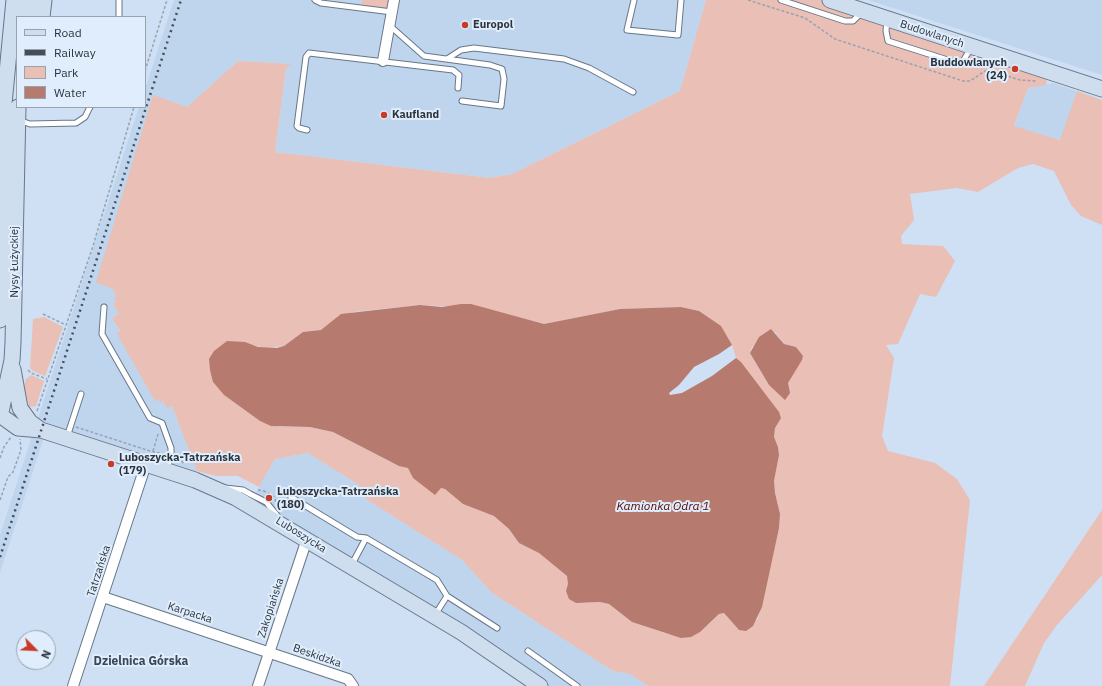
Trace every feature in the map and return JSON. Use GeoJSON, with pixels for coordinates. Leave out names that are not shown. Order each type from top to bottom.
{"type":"FeatureCollection","features":[{"type":"Feature","properties":{"kind":"main road","name":"Nysy Łużyckiej"},"geometry":{"type":"LineString","coordinates":[[0,320],[1,160],[4,104],[14,0]]}},
{"type":"Feature","properties":{"kind":"main road"},"geometry":{"type":"LineString","coordinates":[[27,16],[29,0]]}},
{"type":"Feature","properties":{"kind":"main road"},"geometry":{"type":"LineString","coordinates":[[42,16],[44,0]]}},
{"type":"Feature","properties":{"kind":"main road","name":"Budowlanych"},"geometry":{"type":"LineString","coordinates":[[830,0],[1102,90]]}},
{"type":"Feature","properties":{"kind":"main road","name":"Nysy Łużyckiej"},"geometry":{"type":"LineString","coordinates":[[6,425],[15,315],[16,150],[18,108]]}},
{"type":"Feature","properties":{"kind":"main road"},"geometry":{"type":"LineString","coordinates":[[16,150],[28,108]]}},
{"type":"Feature","properties":{"kind":"main road"},"geometry":{"type":"LineString","coordinates":[[12,360],[20,408],[30,422],[39,423]]}},
{"type":"Feature","properties":{"kind":"main road"},"geometry":{"type":"LineString","coordinates":[[6,425],[18,428],[39,423]]}},
{"type":"Feature","properties":{"kind":"main road","name":"Luboszycka"},"geometry":{"type":"LineString","coordinates":[[39,423],[150,457],[166,471],[216,488],[253,506],[488,649],[540,686]]}},
{"type":"Feature","properties":{"kind":"street"},"geometry":{"type":"LineString","coordinates":[[383,61],[394,0]]}},
{"type":"Feature","properties":{"kind":"street","name":"Tatrzańska"},"geometry":{"type":"LineString","coordinates":[[73,686],[150,457]]}},
{"type":"Feature","properties":{"kind":"street","name":"Zakopiańska"},"geometry":{"type":"LineString","coordinates":[[258,686],[307,539]]}},
{"type":"Feature","properties":{"kind":"street","name":"Karpacka"},"geometry":{"type":"LineString","coordinates":[[103,597],[269,652]]}},
{"type":"Feature","properties":{"kind":"street","name":"Beskidzka"},"geometry":{"type":"LineString","coordinates":[[269,652],[348,679],[353,686]]}},
{"type":"Feature","properties":{"kind":"lane"},"geometry":{"type":"LineString","coordinates":[[119,0],[119,16]]}},
{"type":"Feature","properties":{"kind":"lane"},"geometry":{"type":"LineString","coordinates":[[315,0],[321,3],[392,12]]}},
{"type":"Feature","properties":{"kind":"lane"},"geometry":{"type":"LineString","coordinates":[[634,0],[627,30],[678,35],[681,0]]}},
{"type":"Feature","properties":{"kind":"lane"},"geometry":{"type":"LineString","coordinates":[[782,0],[845,21],[853,21],[863,11]]}},
{"type":"Feature","properties":{"kind":"lane"},"geometry":{"type":"LineString","coordinates":[[888,19],[886,31],[888,41],[957,63],[963,61],[972,47]]}},
{"type":"Feature","properties":{"kind":"lane"},"geometry":{"type":"LineString","coordinates":[[389,25],[424,56],[498,67],[502,69],[504,79],[501,106],[462,101]]}},
{"type":"Feature","properties":{"kind":"lane"},"geometry":{"type":"LineString","coordinates":[[447,59],[461,50],[474,48],[564,59],[589,68],[633,92]]}},
{"type":"Feature","properties":{"kind":"lane"},"geometry":{"type":"LineString","coordinates":[[307,130],[297,126],[306,57],[309,54],[383,61],[453,70],[459,75],[458,88]]}},
{"type":"Feature","properties":{"kind":"lane"},"geometry":{"type":"LineString","coordinates":[[24,122],[30,124],[76,123],[85,117],[90,108]]}},
{"type":"Feature","properties":{"kind":"lane"},"geometry":{"type":"LineString","coordinates":[[104,307],[102,334],[150,418],[162,423],[171,448],[171,456],[166,471]]}},
{"type":"Feature","properties":{"kind":"lane"},"geometry":{"type":"LineString","coordinates":[[69,432],[81,394]]}},
{"type":"Feature","properties":{"kind":"lane"},"geometry":{"type":"LineString","coordinates":[[291,496],[357,537],[366,538],[437,580],[447,596],[497,628]]}},
{"type":"Feature","properties":{"kind":"lane"},"geometry":{"type":"LineString","coordinates":[[351,566],[366,538]]}},
{"type":"Feature","properties":{"kind":"lane"},"geometry":{"type":"LineString","coordinates":[[435,616],[447,596]]}},
{"type":"Feature","properties":{"kind":"lane"},"geometry":{"type":"LineString","coordinates":[[528,651],[577,686]]}},
{"type":"Feature","properties":{"kind":"path"},"geometry":{"type":"LineString","coordinates":[[146,68],[166,0]]}},
{"type":"Feature","properties":{"kind":"path"},"geometry":{"type":"LineString","coordinates":[[39,423],[37,408],[93,246],[134,108]]}},
{"type":"Feature","properties":{"kind":"path"},"geometry":{"type":"LineString","coordinates":[[43,314],[66,325]]}},
{"type":"Feature","properties":{"kind":"path"},"geometry":{"type":"LineString","coordinates":[[28,370],[31,373],[47,379]]}},
{"type":"Feature","properties":{"kind":"path"},"geometry":{"type":"LineString","coordinates":[[150,457],[162,423]]}},
{"type":"Feature","properties":{"kind":"path"},"geometry":{"type":"LineString","coordinates":[[0,458],[6,443],[6,425]]}},
{"type":"Feature","properties":{"kind":"path"},"geometry":{"type":"LineString","coordinates":[[0,500],[8,477],[13,472],[21,450],[6,425]]}},
{"type":"Feature","properties":{"kind":"path"},"geometry":{"type":"LineString","coordinates":[[69,432],[150,457],[171,456],[182,460],[189,469]]}},
{"type":"Feature","properties":{"kind":"shaded area"},"geometry":{"type":"Polygon","coordinates":[[[174,0],[362,0],[361,8],[394,0],[706,0],[680,91],[512,174],[490,178],[275,152],[286,68],[290,64],[238,61],[187,107],[113,289],[116,302],[113,304],[119,314],[112,318],[120,332],[117,334],[158,399],[172,406],[197,471],[195,480],[46,431],[0,573],[0,535],[139,108],[146,108],[146,86],[174,0]]]}},
{"type":"Feature","properties":{"kind":"shaded area"},"geometry":{"type":"Polygon","coordinates":[[[868,0],[1102,0],[1102,75],[1002,43],[868,0]]]}},
{"type":"Feature","properties":{"kind":"shaded area"},"geometry":{"type":"Polygon","coordinates":[[[1053,83],[1077,91],[1061,140],[1014,127],[1028,88],[1053,83]]]}},
{"type":"Feature","properties":{"kind":"shaded area"},"geometry":{"type":"Polygon","coordinates":[[[308,453],[359,485],[366,499],[462,560],[492,593],[613,671],[630,674],[648,686],[540,686],[284,525],[275,511],[254,496],[275,459],[308,453]]]}},
{"type":"Feature","properties":{"kind":"green space"},"geometry":{"type":"Polygon","coordinates":[[[362,0],[394,0],[393,9],[361,9],[362,0]]]}},
{"type":"Feature","properties":{"kind":"green space"},"geometry":{"type":"Polygon","coordinates":[[[706,0],[830,0],[1049,72],[1046,85],[1028,88],[1014,126],[1060,140],[1077,91],[1102,100],[1102,225],[1081,216],[1071,205],[1054,171],[1033,164],[1018,168],[978,192],[957,188],[910,194],[914,220],[901,236],[902,244],[943,246],[955,261],[936,297],[920,294],[898,344],[886,345],[894,358],[882,436],[888,451],[935,463],[957,479],[970,500],[950,686],[648,686],[630,674],[613,671],[492,593],[462,560],[366,499],[359,485],[308,453],[275,459],[259,487],[238,476],[216,476],[197,471],[172,406],[167,408],[163,401],[160,403],[158,399],[155,401],[117,334],[120,331],[112,318],[119,314],[113,304],[116,302],[114,299],[116,297],[113,289],[96,282],[153,95],[187,107],[238,61],[291,64],[286,68],[275,152],[490,178],[512,174],[680,91],[706,0]],[[420,305],[353,312],[321,330],[303,332],[284,346],[267,348],[252,345],[213,382],[224,395],[260,421],[280,427],[310,427],[333,432],[387,460],[408,468],[413,478],[435,494],[441,488],[445,489],[463,504],[494,516],[509,529],[519,543],[539,553],[567,576],[568,584],[583,603],[600,602],[609,604],[632,622],[671,635],[708,625],[719,614],[724,613],[739,630],[758,619],[779,528],[780,514],[774,481],[779,455],[774,437],[775,428],[750,376],[741,362],[736,358],[732,345],[699,311],[681,307],[620,309],[544,324],[484,308],[420,305]],[[775,332],[752,347],[750,353],[769,385],[788,388],[788,383],[791,376],[802,360],[796,347],[784,344],[775,332]]]}},
{"type":"Feature","properties":{"kind":"green space"},"geometry":{"type":"Polygon","coordinates":[[[44,317],[63,327],[45,376],[33,371],[30,368],[33,319],[44,317]]]}},
{"type":"Feature","properties":{"kind":"green space"},"geometry":{"type":"Polygon","coordinates":[[[31,375],[44,381],[36,406],[29,407],[24,386],[26,379],[31,375]]]}},
{"type":"Feature","properties":{"kind":"green space"},"geometry":{"type":"Polygon","coordinates":[[[1102,510],[1102,575],[1057,625],[1044,643],[1025,686],[984,686],[1102,510]]]}},
{"type":"Feature","properties":{"kind":"water","name":"Kamionka Odra 1"},"geometry":{"type":"Polygon","coordinates":[[[471,304],[544,324],[620,309],[681,307],[699,311],[721,326],[732,345],[719,354],[694,367],[679,385],[669,393],[670,395],[682,393],[712,376],[736,358],[741,362],[779,412],[781,418],[775,428],[774,437],[779,455],[774,481],[780,514],[779,528],[762,607],[753,626],[746,631],[739,630],[724,613],[719,614],[700,632],[691,637],[681,638],[632,622],[609,604],[600,602],[576,603],[569,599],[566,591],[568,584],[567,576],[539,553],[519,543],[509,529],[494,516],[463,504],[445,489],[441,488],[435,495],[413,478],[408,468],[399,466],[333,432],[310,427],[271,426],[260,421],[224,395],[213,382],[209,359],[214,351],[227,341],[245,342],[258,347],[277,348],[284,346],[303,332],[321,330],[341,314],[420,305],[442,307],[471,304]]]}},
{"type":"Feature","properties":{"kind":"water"},"geometry":{"type":"Polygon","coordinates":[[[771,329],[784,344],[796,347],[803,356],[788,383],[790,393],[785,400],[769,385],[750,353],[759,337],[771,329]]]}},
{"type":"Feature","properties":{"kind":"railway"},"geometry":{"type":"LineString","coordinates":[[146,108],[181,0]]}},
{"type":"Feature","properties":{"kind":"railway"},"geometry":{"type":"LineString","coordinates":[[0,557],[146,108]]}},
{"type":"Feature","properties":{"kind":"place","name":"Europol"},"geometry":{"type":"Point","coordinates":[465,25]}},
{"type":"Feature","properties":{"kind":"place","name":"Buddowlanych (24)"},"geometry":{"type":"Point","coordinates":[1015,69]}},
{"type":"Feature","properties":{"kind":"place","name":"Kaufland"},"geometry":{"type":"Point","coordinates":[384,115]}},
{"type":"Feature","properties":{"kind":"place","name":"Luboszycka-Tatrzańska (179)"},"geometry":{"type":"Point","coordinates":[111,464]}},
{"type":"Feature","properties":{"kind":"place","name":"Luboszycka-Tatrzańska (180)"},"geometry":{"type":"Point","coordinates":[269,498]}},
{"type":"Feature","properties":{"kind":"district","name":"Dzielnica Górska"},"geometry":{"type":"Point","coordinates":[141,662]}}]}
